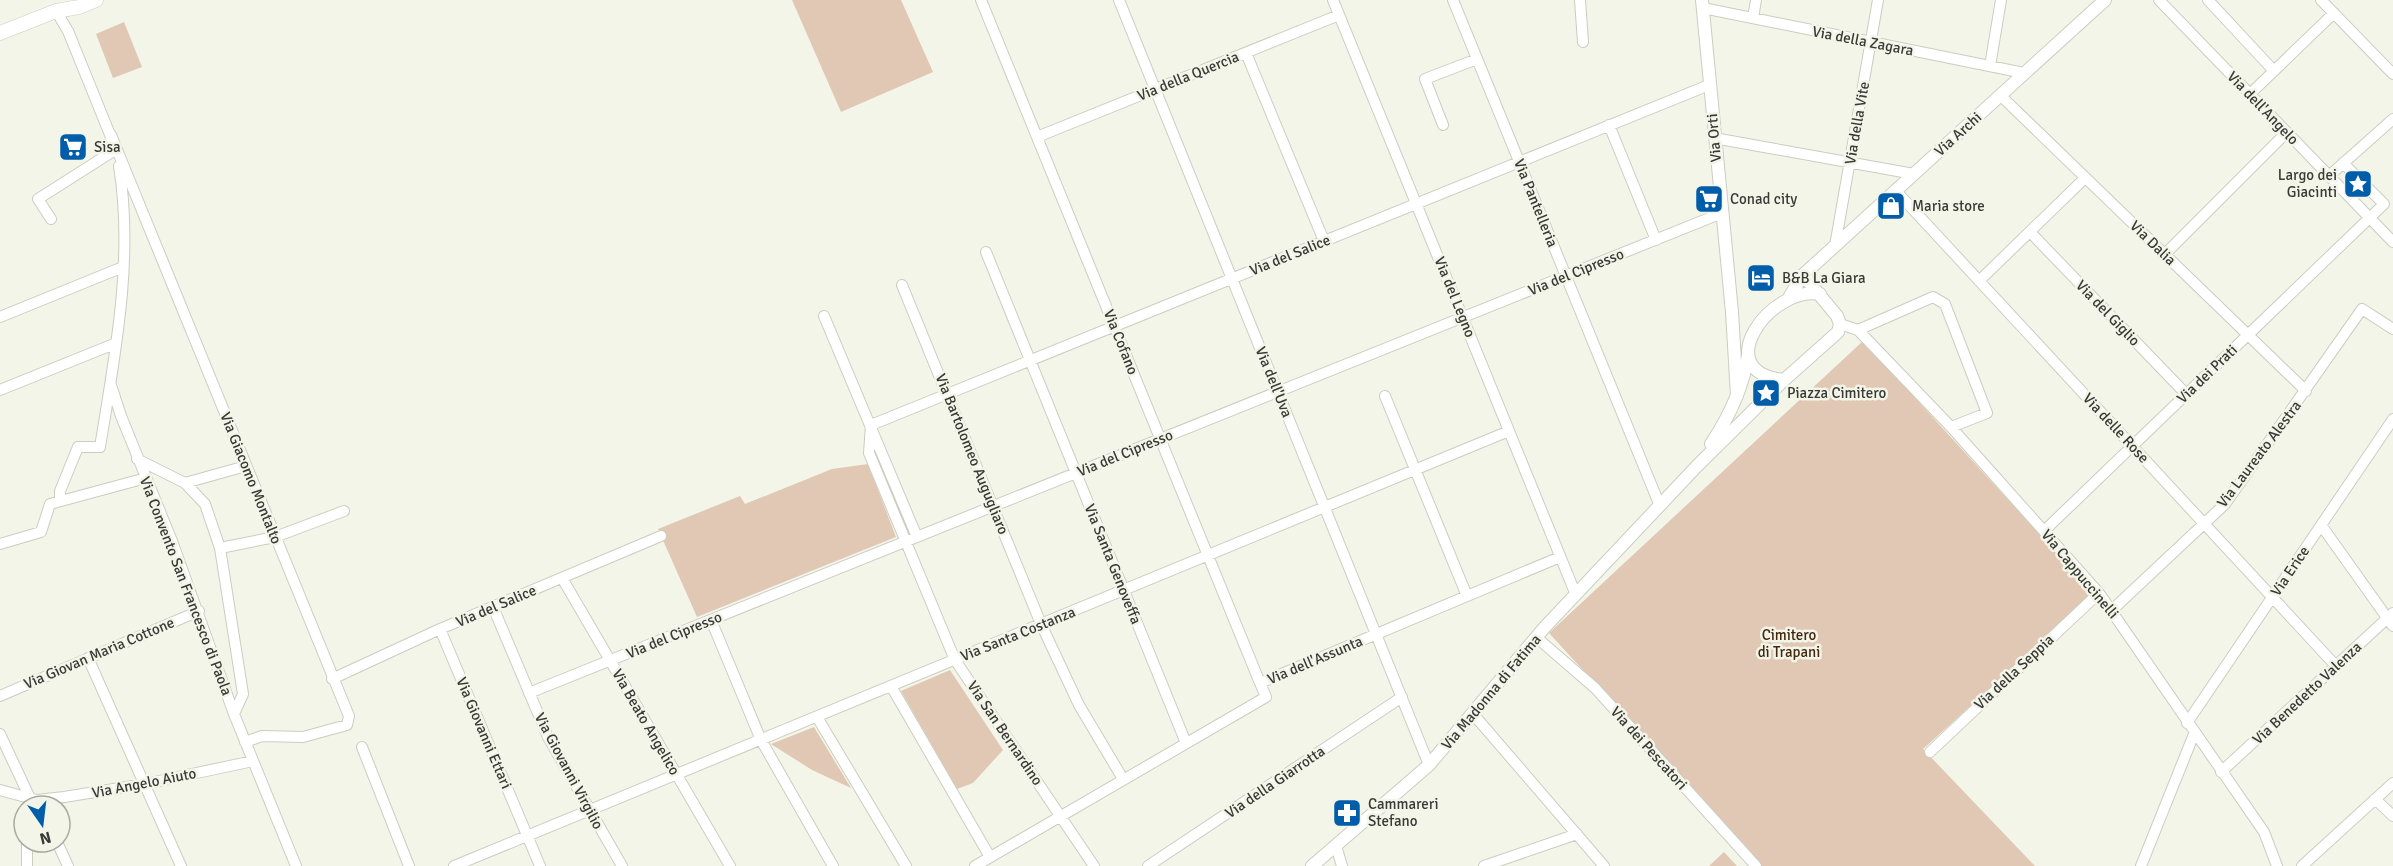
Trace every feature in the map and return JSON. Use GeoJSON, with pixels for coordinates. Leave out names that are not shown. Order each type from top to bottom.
{"type":"FeatureCollection","features":[{"type":"Feature","properties":{"kind":"main road"},"geometry":{"type":"LineString","coordinates":[[0,33],[52,5],[67,0]]}},
{"type":"Feature","properties":{"kind":"main road"},"geometry":{"type":"LineString","coordinates":[[52,5],[79,7],[96,0]]}},
{"type":"Feature","properties":{"kind":"street","name":"Via Cofano"},"geometry":{"type":"LineString","coordinates":[[981,0],[1260,683]]}},
{"type":"Feature","properties":{"kind":"street","name":"Via dell'Uva"},"geometry":{"type":"LineString","coordinates":[[1119,0],[1429,765]]}},
{"type":"Feature","properties":{"kind":"street","name":"Via del Legno"},"geometry":{"type":"LineString","coordinates":[[1333,0],[1576,595]]}},
{"type":"Feature","properties":{"kind":"street","name":"Via Pantelleria"},"geometry":{"type":"LineString","coordinates":[[1453,0],[1660,506]]}},
{"type":"Feature","properties":{"kind":"street"},"geometry":{"type":"LineString","coordinates":[[1580,0],[1583,42]]}},
{"type":"Feature","properties":{"kind":"street"},"geometry":{"type":"LineString","coordinates":[[1753,18],[1756,0]]}},
{"type":"Feature","properties":{"kind":"street","name":"Via della Vite"},"geometry":{"type":"LineString","coordinates":[[1835,246],[1878,0]]}},
{"type":"Feature","properties":{"kind":"street"},"geometry":{"type":"LineString","coordinates":[[1990,66],[2001,0]]}},
{"type":"Feature","properties":{"kind":"street","name":"Via Archi"},"geometry":{"type":"LineString","coordinates":[[1790,296],[1807,271],[2104,0]]}},
{"type":"Feature","properties":{"kind":"street","name":"Via dell'Angelo"},"geometry":{"type":"LineString","coordinates":[[2159,0],[2393,242]]}},
{"type":"Feature","properties":{"kind":"street"},"geometry":{"type":"LineString","coordinates":[[2208,0],[2274,71]]}},
{"type":"Feature","properties":{"kind":"street"},"geometry":{"type":"LineString","coordinates":[[2321,0],[2393,74]]}},
{"type":"Feature","properties":{"kind":"street","name":"Via della Zagara"},"geometry":{"type":"LineString","coordinates":[[1702,4],[1753,18],[2024,73]]}},
{"type":"Feature","properties":{"kind":"street","name":"Via Orti"},"geometry":{"type":"LineString","coordinates":[[1702,4],[1732,312]]}},
{"type":"Feature","properties":{"kind":"street"},"geometry":{"type":"LineString","coordinates":[[52,5],[68,31],[111,135],[124,201],[123,267],[111,382],[100,447],[78,447],[60,491],[60,501]]}},
{"type":"Feature","properties":{"kind":"street"},"geometry":{"type":"LineString","coordinates":[[2250,94],[2334,13]]}},
{"type":"Feature","properties":{"kind":"street","name":"Via della Quercia"},"geometry":{"type":"LineString","coordinates":[[1037,138],[1339,15]]}},
{"type":"Feature","properties":{"kind":"street"},"geometry":{"type":"LineString","coordinates":[[1246,53],[1324,241]]}},
{"type":"Feature","properties":{"kind":"street"},"geometry":{"type":"LineString","coordinates":[[1443,125],[1425,79],[1477,59]]}},
{"type":"Feature","properties":{"kind":"street","name":"Via del Salice"},"geometry":{"type":"LineString","coordinates":[[871,425],[1709,85]]}},
{"type":"Feature","properties":{"kind":"street","name":"Via Dalia"},"geometry":{"type":"LineString","coordinates":[[2000,95],[2306,391]]}},
{"type":"Feature","properties":{"kind":"street"},"geometry":{"type":"LineString","coordinates":[[2329,176],[2393,119]]}},
{"type":"Feature","properties":{"kind":"street"},"geometry":{"type":"LineString","coordinates":[[1609,125],[1656,240]]}},
{"type":"Feature","properties":{"kind":"street"},"geometry":{"type":"LineString","coordinates":[[2164,255],[2287,132]]}},
{"type":"Feature","properties":{"kind":"street","name":"Via Giacomo Montalto"},"geometry":{"type":"LineString","coordinates":[[111,135],[349,716],[348,725],[303,737],[262,736],[245,742]]}},
{"type":"Feature","properties":{"kind":"street"},"geometry":{"type":"LineString","coordinates":[[1714,138],[1914,174]]}},
{"type":"Feature","properties":{"kind":"street"},"geometry":{"type":"LineString","coordinates":[[51,219],[38,199],[115,150]]}},
{"type":"Feature","properties":{"kind":"street"},"geometry":{"type":"LineString","coordinates":[[2343,163],[2384,204],[2370,218]]}},
{"type":"Feature","properties":{"kind":"street"},"geometry":{"type":"LineString","coordinates":[[1979,281],[2085,178]]}},
{"type":"Feature","properties":{"kind":"street","name":"Via delle Rose"},"geometry":{"type":"LineString","coordinates":[[1895,190],[2336,666]]}},
{"type":"Feature","properties":{"kind":"street","name":"Via del Cipresso"},"geometry":{"type":"LineString","coordinates":[[529,693],[1722,213]]}},
{"type":"Feature","properties":{"kind":"street","name":"Via dei Prati"},"geometry":{"type":"LineString","coordinates":[[2044,531],[2370,218]]}},
{"type":"Feature","properties":{"kind":"street","name":"Via del Giglio"},"geometry":{"type":"LineString","coordinates":[[2030,232],[2186,394]]}},
{"type":"Feature","properties":{"kind":"street","name":"Via Santa Genoveffa"},"geometry":{"type":"LineString","coordinates":[[986,252],[1186,743]]}},
{"type":"Feature","properties":{"kind":"street"},"geometry":{"type":"LineString","coordinates":[[0,317],[123,267]]}},
{"type":"Feature","properties":{"kind":"street"},"geometry":{"type":"LineString","coordinates":[[1697,466],[1784,380],[1838,332],[1840,324],[1807,271]]}},
{"type":"Feature","properties":{"kind":"street","name":"Via Bartolomeo Augugliaro"},"geometry":{"type":"LineString","coordinates":[[902,285],[1041,624],[1079,705],[1123,779]]}},
{"type":"Feature","properties":{"kind":"street"},"geometry":{"type":"LineString","coordinates":[[1697,466],[1726,422],[1737,396],[1755,328],[1790,296],[1802,293],[1820,294]]}},
{"type":"Feature","properties":{"kind":"street"},"geometry":{"type":"LineString","coordinates":[[1840,324],[1863,332],[1933,297],[1945,304],[1987,413],[1951,427]]}},
{"type":"Feature","properties":{"kind":"street","name":"Via Laureato Alestra"},"geometry":{"type":"LineString","coordinates":[[2112,610],[2225,504],[2362,309],[2393,329]]}},
{"type":"Feature","properties":{"kind":"street"},"geometry":{"type":"LineString","coordinates":[[1732,312],[1747,352],[1761,374],[1772,379],[1784,380]]}},
{"type":"Feature","properties":{"kind":"street"},"geometry":{"type":"LineString","coordinates":[[1732,312],[1737,396]]}},
{"type":"Feature","properties":{"kind":"street","name":"Via San Bernardino"},"geometry":{"type":"LineString","coordinates":[[824,316],[917,537]]}},
{"type":"Feature","properties":{"kind":"street","name":"Via Cappuccinelli"},"geometry":{"type":"LineString","coordinates":[[1863,332],[2099,593],[2194,734],[2264,832],[2277,866]]}},
{"type":"Feature","properties":{"kind":"street"},"geometry":{"type":"LineString","coordinates":[[0,390],[114,344]]}},
{"type":"Feature","properties":{"kind":"street","name":"Via Convento San Francesco di Paola"},"geometry":{"type":"LineString","coordinates":[[111,382],[137,459],[199,611],[234,714],[296,866]]}},
{"type":"Feature","properties":{"kind":"street"},"geometry":{"type":"LineString","coordinates":[[1385,396],[1467,596]]}},
{"type":"Feature","properties":{"kind":"street","name":"Via Erice"},"geometry":{"type":"LineString","coordinates":[[2187,723],[2393,419]]}},
{"type":"Feature","properties":{"kind":"street","name":"Via San Bernardino"},"geometry":{"type":"LineString","coordinates":[[871,425],[870,453],[955,660],[1094,866]]}},
{"type":"Feature","properties":{"kind":"street","name":"Via Santa Costanza"},"geometry":{"type":"LineString","coordinates":[[454,866],[1509,431]]}},
{"type":"Feature","properties":{"kind":"street","name":"Via Convento San Francesco di Paola"},"geometry":{"type":"LineString","coordinates":[[137,459],[185,483],[205,504],[220,548],[243,694],[234,714]]}},
{"type":"Feature","properties":{"kind":"street"},"geometry":{"type":"LineString","coordinates":[[185,483],[246,466]]}},
{"type":"Feature","properties":{"kind":"street","name":"Via Madonna di Fatima"},"geometry":{"type":"LineString","coordinates":[[1312,866],[1429,765],[1474,715],[1536,637],[1697,466]]}},
{"type":"Feature","properties":{"kind":"street"},"geometry":{"type":"LineString","coordinates":[[0,544],[41,532],[50,504],[146,478]]}},
{"type":"Feature","properties":{"kind":"street"},"geometry":{"type":"LineString","coordinates":[[220,548],[275,537],[344,511]]}},
{"type":"Feature","properties":{"kind":"street"},"geometry":{"type":"LineString","coordinates":[[2321,525],[2391,619]]}},
{"type":"Feature","properties":{"kind":"street","name":"Via del Salice"},"geometry":{"type":"LineString","coordinates":[[332,679],[440,629],[661,536]]}},
{"type":"Feature","properties":{"kind":"street","name":"Via dell'Assunta"},"geometry":{"type":"LineString","coordinates":[[975,866],[1266,697],[1260,683],[1560,557]]}},
{"type":"Feature","properties":{"kind":"street","name":"Via Beato Angelico"},"geometry":{"type":"LineString","coordinates":[[562,578],[730,866]]}},
{"type":"Feature","properties":{"kind":"street","name":"Via della Seppia"},"geometry":{"type":"LineString","coordinates":[[1930,752],[2099,593]]}},
{"type":"Feature","properties":{"kind":"street","name":"Via Giovanni Virgilio"},"geometry":{"type":"LineString","coordinates":[[493,607],[548,737],[622,866]]}},
{"type":"Feature","properties":{"kind":"street","name":"Via Giovan Maria Cottone"},"geometry":{"type":"LineString","coordinates":[[0,696],[199,611]]}},
{"type":"Feature","properties":{"kind":"street","name":"Via Benedetto Valenza"},"geometry":{"type":"LineString","coordinates":[[2221,772],[2336,666],[2391,619]]}},
{"type":"Feature","properties":{"kind":"street"},"geometry":{"type":"LineString","coordinates":[[711,620],[761,740],[833,866]]}},
{"type":"Feature","properties":{"kind":"street","name":"Via Giovanni Ettari"},"geometry":{"type":"LineString","coordinates":[[440,629],[527,836]]}},
{"type":"Feature","properties":{"kind":"street","name":"Via dei Pescatori"},"geometry":{"type":"LineString","coordinates":[[1536,637],[1595,688],[1756,866]]}},
{"type":"Feature","properties":{"kind":"street"},"geometry":{"type":"LineString","coordinates":[[88,658],[181,866]]}},
{"type":"Feature","properties":{"kind":"street"},"geometry":{"type":"LineString","coordinates":[[891,686],[990,857]]}},
{"type":"Feature","properties":{"kind":"street","name":"Via della Giarrotta"},"geometry":{"type":"LineString","coordinates":[[1148,866],[1402,698]]}},
{"type":"Feature","properties":{"kind":"street"},"geometry":{"type":"LineString","coordinates":[[1474,715],[1604,866]]}},
{"type":"Feature","properties":{"kind":"street"},"geometry":{"type":"LineString","coordinates":[[817,717],[906,866]]}},
{"type":"Feature","properties":{"kind":"street"},"geometry":{"type":"LineString","coordinates":[[0,734],[30,794]]}},
{"type":"Feature","properties":{"kind":"street"},"geometry":{"type":"LineString","coordinates":[[2141,866],[2194,734]]}},
{"type":"Feature","properties":{"kind":"street"},"geometry":{"type":"LineString","coordinates":[[362,747],[409,866]]}},
{"type":"Feature","properties":{"kind":"street","name":"Via Angelo Aiuto"},"geometry":{"type":"LineString","coordinates":[[72,796],[145,784],[253,761]]}},
{"type":"Feature","properties":{"kind":"street"},"geometry":{"type":"LineString","coordinates":[[2302,866],[2393,783]]}},
{"type":"Feature","properties":{"kind":"street"},"geometry":{"type":"LineString","coordinates":[[2375,799],[2393,816]]}},
{"type":"Feature","properties":{"kind":"street"},"geometry":{"type":"LineString","coordinates":[[1484,866],[1577,834]]}},
{"type":"Feature","properties":{"kind":"street"},"geometry":{"type":"LineString","coordinates":[[527,836],[540,866]]}},
{"type":"Feature","properties":{"kind":"street"},"geometry":{"type":"LineString","coordinates":[[1336,846],[1342,866]]}},
{"type":"Feature","properties":{"kind":"green space"},"geometry":{"type":"Polygon","coordinates":[[[792,0],[901,0],[933,72],[841,112],[792,0]]]}},
{"type":"Feature","properties":{"kind":"green space"},"geometry":{"type":"Polygon","coordinates":[[[124,22],[142,67],[113,78],[96,34],[124,22]]]}},
{"type":"Feature","properties":{"kind":"green space","name":"Cimitero di Trapani"},"geometry":{"type":"Polygon","coordinates":[[[1863,341],[2094,594],[1923,749],[2035,866],[1762,866],[1549,633],[1863,341]]]}},
{"type":"Feature","properties":{"kind":"green space"},"geometry":{"type":"Polygon","coordinates":[[[868,464],[896,537],[697,617],[658,529],[740,496],[745,504],[832,469],[868,464]]]}},
{"type":"Feature","properties":{"kind":"green space"},"geometry":{"type":"Polygon","coordinates":[[[950,670],[1003,750],[973,783],[957,789],[901,691],[950,670]]]}},
{"type":"Feature","properties":{"kind":"green space"},"geometry":{"type":"Polygon","coordinates":[[[814,727],[851,788],[812,770],[771,744],[814,727]]]}},
{"type":"Feature","properties":{"kind":"green space"},"geometry":{"type":"Polygon","coordinates":[[[1724,852],[1737,866],[1709,866],[1724,852]]]}},
{"type":"Feature","properties":{"kind":"place","name":"Sisa"},"geometry":{"type":"Point","coordinates":[73,147]}},
{"type":"Feature","properties":{"kind":"place","name":"Largo dei Giacinti"},"geometry":{"type":"Point","coordinates":[2358,184]}},
{"type":"Feature","properties":{"kind":"place","name":"Conad city"},"geometry":{"type":"Point","coordinates":[1709,199]}},
{"type":"Feature","properties":{"kind":"place","name":"Maria store"},"geometry":{"type":"Point","coordinates":[1891,206]}},
{"type":"Feature","properties":{"kind":"place","name":"B&B La Giara"},"geometry":{"type":"Point","coordinates":[1761,278]}},
{"type":"Feature","properties":{"kind":"place","name":"Piazza Cimitero"},"geometry":{"type":"Point","coordinates":[1766,393]}},
{"type":"Feature","properties":{"kind":"place","name":"Cammareri Stefano"},"geometry":{"type":"Point","coordinates":[1347,813]}}]}
